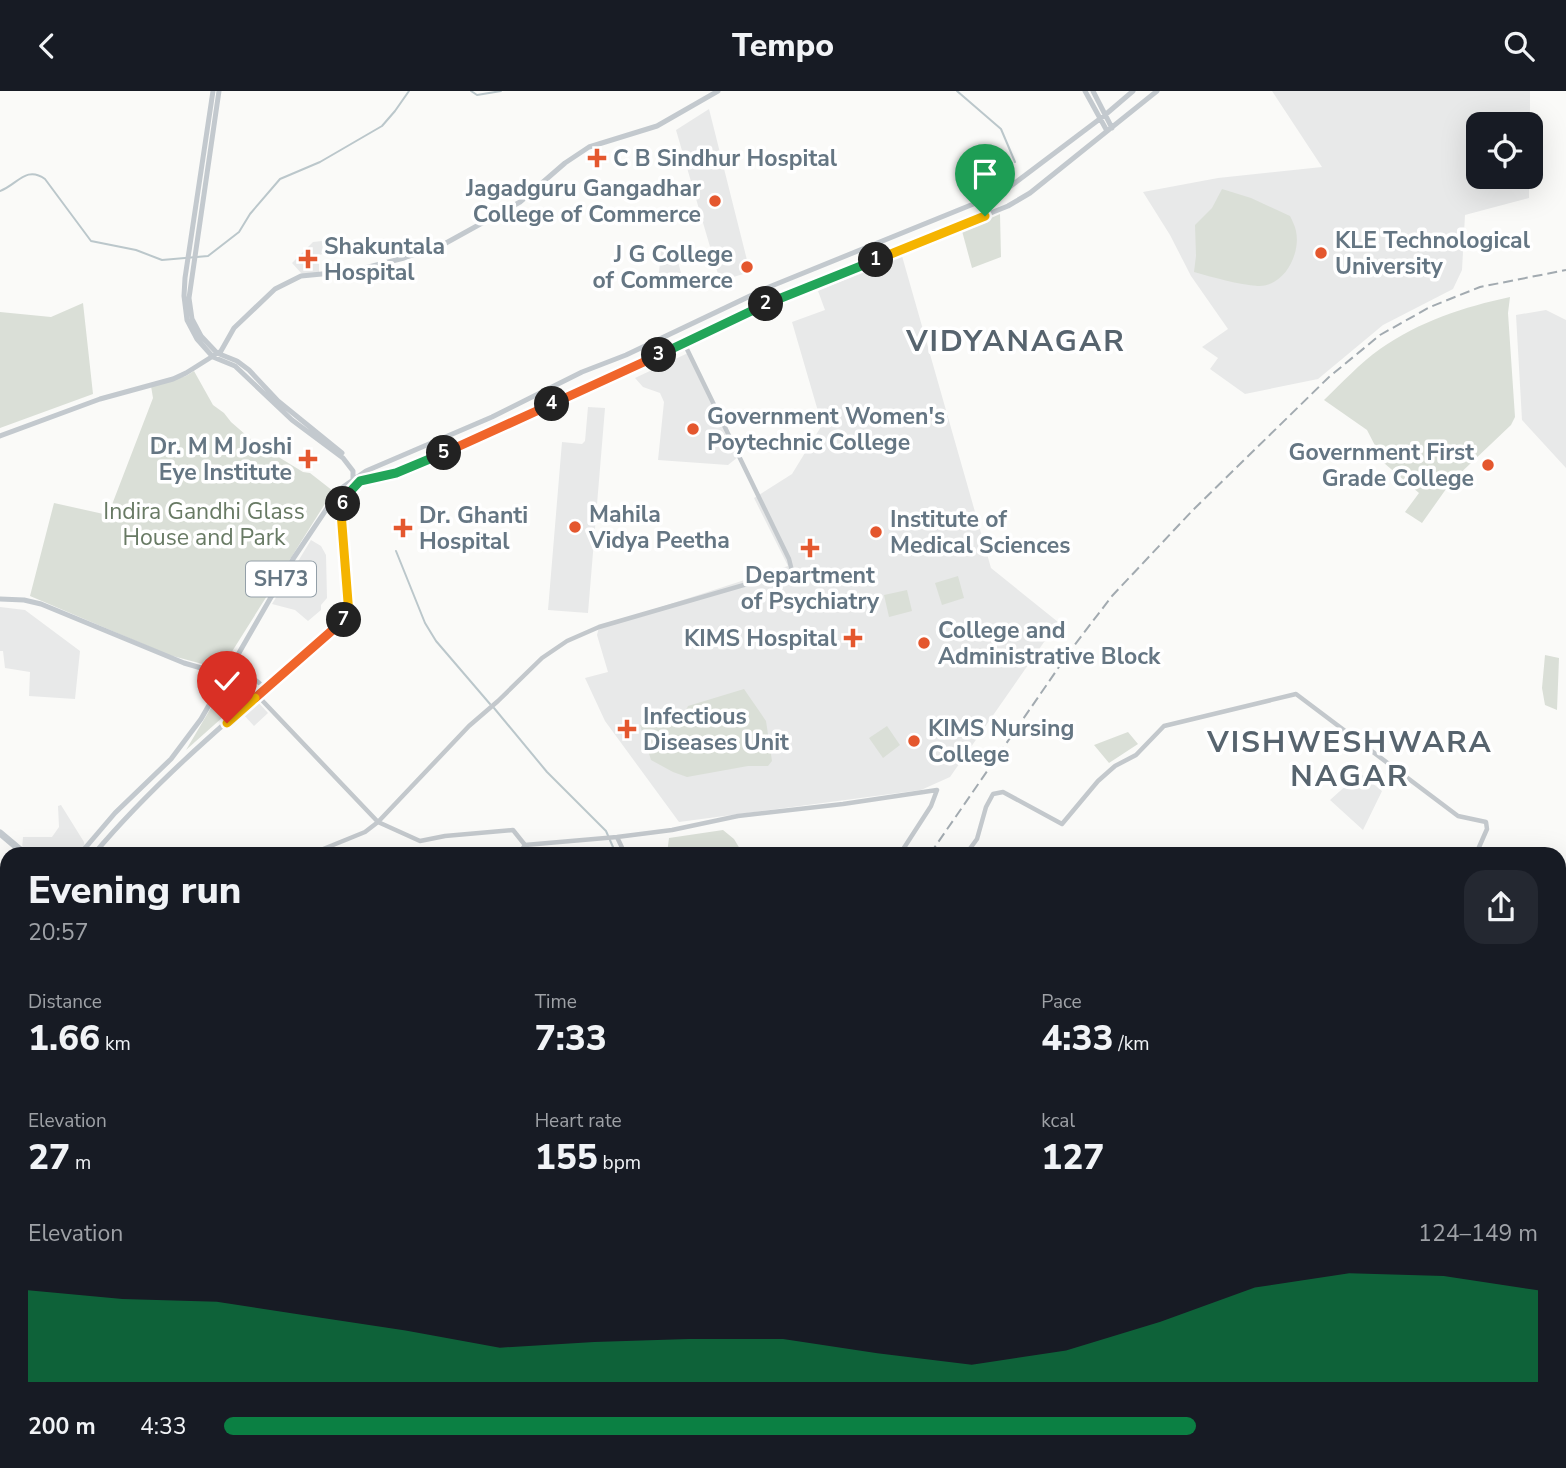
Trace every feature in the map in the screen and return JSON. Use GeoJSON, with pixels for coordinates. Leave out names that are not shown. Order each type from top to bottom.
{"type":"FeatureCollection","features":[{"type":"Feature","properties":{"kind":"highway"},"geometry":{"type":"LineString","coordinates":[[0,833],[17,847]]}},
{"type":"Feature","properties":{"kind":"main road"},"geometry":{"type":"LineString","coordinates":[[213,91],[187,298],[192,319],[201,336],[217,354],[237,361],[249,370],[278,401],[350,463],[359,470],[366,471]]}},
{"type":"Feature","properties":{"kind":"main road"},"geometry":{"type":"LineString","coordinates":[[193,251],[219,91]]}},
{"type":"Feature","properties":{"kind":"main road"},"geometry":{"type":"LineString","coordinates":[[0,436],[100,398],[173,379],[217,354],[242,318],[275,289],[301,276],[353,271],[404,258],[446,243],[520,202],[565,163],[589,147],[657,126],[718,91]]}},
{"type":"Feature","properties":{"kind":"main road","name":"SH73"},"geometry":{"type":"LineString","coordinates":[[100,847],[135,807],[349,615],[341,512],[347,495],[366,471],[482,421],[769,287],[988,199],[1023,179],[1133,91]]}},
{"type":"Feature","properties":{"kind":"main road","name":"SH73"},"geometry":{"type":"LineString","coordinates":[[86,847],[116,813],[172,759],[201,719],[293,559],[329,501],[340,489],[358,479],[396,473],[458,447],[768,303],[1008,206],[1030,193],[1157,91]]}},
{"type":"Feature","properties":{"kind":"main road"},"geometry":{"type":"LineString","coordinates":[[1088,92],[1110,129]]}},
{"type":"Feature","properties":{"kind":"main road"},"geometry":{"type":"LineString","coordinates":[[350,463],[358,479]]}},
{"type":"Feature","properties":{"kind":"main road"},"geometry":{"type":"LineString","coordinates":[[329,501],[340,507],[341,512]]}},
{"type":"Feature","properties":{"kind":"main road"},"geometry":{"type":"LineString","coordinates":[[0,599],[41,604],[184,663],[215,673],[228,672],[232,679],[257,695]]}},
{"type":"Feature","properties":{"kind":"street"},"geometry":{"type":"LineString","coordinates":[[328,847],[365,832],[378,822],[438,757],[542,658],[577,635],[792,571],[789,559],[684,343]]}},
{"type":"Feature","properties":{"kind":"street"},"geometry":{"type":"LineString","coordinates":[[228,672],[239,670],[258,681],[265,689]]}},
{"type":"Feature","properties":{"kind":"street"},"geometry":{"type":"LineString","coordinates":[[971,847],[977,839],[986,807],[997,792],[1062,824],[1098,781],[1115,766],[1136,755],[1164,726],[1296,694],[1458,816],[1483,820],[1487,825],[1479,847]]}},
{"type":"Feature","properties":{"kind":"street"},"geometry":{"type":"LineString","coordinates":[[257,695],[378,822],[420,841],[513,830],[525,845],[606,839],[738,816],[937,790],[931,806],[905,847]]}},
{"type":"Feature","properties":{"kind":"street"},"geometry":{"type":"LineString","coordinates":[[615,838],[621,847]]}},
{"type":"Feature","properties":{"kind":"shaded area","name":"KLE Technological University"},"geometry":{"type":"Polygon","coordinates":[[[1272,91],[1530,91],[1530,112],[1466,112],[1466,189],[1529,189],[1529,198],[1465,215],[1462,270],[1453,289],[1383,325],[1318,379],[1245,394],[1210,369],[1218,358],[1202,347],[1228,329],[1191,276],[1170,235],[1143,192],[1218,178],[1322,167],[1272,91]]]}},
{"type":"Feature","properties":{"kind":"shaded area","name":"Jagadguru Gangadhar College of Commerce"},"geometry":{"type":"Polygon","coordinates":[[[709,109],[750,272],[720,281],[676,130],[709,109]]]}},
{"type":"Feature","properties":{"kind":"shaded area","name":"Shakuntala Hospital"},"geometry":{"type":"Polygon","coordinates":[[[322,241],[323,254],[319,255],[319,273],[302,274],[292,263],[313,242],[322,241]]]}},
{"type":"Feature","properties":{"kind":"shaded area"},"geometry":{"type":"Polygon","coordinates":[[[674,247],[684,284],[674,291],[659,273],[661,250],[674,247]]]}},
{"type":"Feature","properties":{"kind":"shaded area","name":"Institute of Medical Sciences"},"geometry":{"type":"Polygon","coordinates":[[[902,256],[991,568],[1058,622],[950,777],[921,790],[679,822],[605,721],[585,678],[608,672],[597,635],[599,627],[788,566],[754,498],[792,474],[822,425],[792,322],[825,310],[818,291],[902,256]]]}},
{"type":"Feature","properties":{"kind":"shaded area"},"geometry":{"type":"Polygon","coordinates":[[[1546,310],[1566,320],[1566,468],[1522,420],[1516,315],[1546,310]]]}},
{"type":"Feature","properties":{"kind":"shaded area","name":"Government Women's Poytechnic College"},"geometry":{"type":"Polygon","coordinates":[[[688,353],[738,457],[728,465],[658,460],[664,402],[660,393],[643,387],[635,378],[688,353]]]}},
{"type":"Feature","properties":{"kind":"shaded area","name":"Mahila Vidya Peetha"},"geometry":{"type":"Polygon","coordinates":[[[588,407],[605,408],[588,613],[548,610],[562,442],[582,444],[585,441],[588,407]]]}},
{"type":"Feature","properties":{"kind":"shaded area"},"geometry":{"type":"Polygon","coordinates":[[[311,540],[321,546],[326,555],[327,598],[321,605],[321,610],[308,621],[295,610],[272,604],[311,540]]]}},
{"type":"Feature","properties":{"kind":"shaded area"},"geometry":{"type":"Polygon","coordinates":[[[0,607],[25,610],[80,651],[75,699],[29,696],[30,672],[5,668],[3,651],[0,651],[0,607]]]}},
{"type":"Feature","properties":{"kind":"shaded area"},"geometry":{"type":"Polygon","coordinates":[[[257,701],[268,713],[254,726],[243,714],[257,701]]]}},
{"type":"Feature","properties":{"kind":"shaded area"},"geometry":{"type":"Polygon","coordinates":[[[1360,773],[1382,791],[1363,830],[1330,800],[1360,773]]]}},
{"type":"Feature","properties":{"kind":"shaded area"},"geometry":{"type":"Polygon","coordinates":[[[61,805],[85,847],[22,847],[23,837],[52,837],[59,827],[58,806],[61,805]]]}},
{"type":"Feature","properties":{"kind":"green space"},"geometry":{"type":"Polygon","coordinates":[[[1222,189],[1251,198],[1290,216],[1296,231],[1296,249],[1289,267],[1276,281],[1258,286],[1194,272],[1195,225],[1212,208],[1222,189]]]}},
{"type":"Feature","properties":{"kind":"green space"},"geometry":{"type":"Polygon","coordinates":[[[1000,214],[1001,257],[972,268],[962,231],[1000,214]]]}},
{"type":"Feature","properties":{"kind":"green space"},"geometry":{"type":"Polygon","coordinates":[[[1510,297],[1508,313],[1515,417],[1511,425],[1451,482],[1422,523],[1405,512],[1419,493],[1384,463],[1367,430],[1324,400],[1358,367],[1411,330],[1459,310],[1510,297]]]}},
{"type":"Feature","properties":{"kind":"green space"},"geometry":{"type":"Polygon","coordinates":[[[83,303],[93,394],[0,428],[0,312],[51,317],[83,303]]]}},
{"type":"Feature","properties":{"kind":"green space","name":"Indira Gandhi Glass House and Park"},"geometry":{"type":"Polygon","coordinates":[[[194,371],[213,405],[254,442],[303,472],[310,473],[333,491],[221,669],[169,655],[30,596],[54,503],[108,515],[153,398],[151,386],[194,371]]]}},
{"type":"Feature","properties":{"kind":"green space"},"geometry":{"type":"Polygon","coordinates":[[[958,576],[964,598],[942,605],[935,583],[958,576]]]}},
{"type":"Feature","properties":{"kind":"green space"},"geometry":{"type":"Polygon","coordinates":[[[907,590],[912,611],[889,617],[884,595],[907,590]]]}},
{"type":"Feature","properties":{"kind":"green space"},"geometry":{"type":"Polygon","coordinates":[[[1545,655],[1559,658],[1557,710],[1545,705],[1542,688],[1545,655]]]}},
{"type":"Feature","properties":{"kind":"green space"},"geometry":{"type":"Polygon","coordinates":[[[228,679],[251,692],[186,750],[228,679]]]}},
{"type":"Feature","properties":{"kind":"green space"},"geometry":{"type":"Polygon","coordinates":[[[744,689],[766,721],[772,761],[768,766],[748,766],[687,777],[651,760],[640,725],[670,721],[670,716],[684,714],[688,706],[744,689]]]}},
{"type":"Feature","properties":{"kind":"green space"},"geometry":{"type":"Polygon","coordinates":[[[887,726],[900,745],[883,758],[869,738],[887,726]]]}},
{"type":"Feature","properties":{"kind":"green space"},"geometry":{"type":"Polygon","coordinates":[[[1128,732],[1138,744],[1109,763],[1094,745],[1128,732]]]}},
{"type":"Feature","properties":{"kind":"green space"},"geometry":{"type":"Polygon","coordinates":[[[723,830],[739,847],[668,847],[669,838],[723,830]]]}},
{"type":"Feature","properties":{"kind":"waterway"},"geometry":{"type":"LineString","coordinates":[[0,191],[22,177],[38,175],[45,179],[91,241],[136,250],[162,260],[208,256],[239,232],[250,214],[280,179],[320,162],[382,126],[409,91]]}},
{"type":"Feature","properties":{"kind":"waterway"},"geometry":{"type":"LineString","coordinates":[[471,91],[477,95],[501,91]]}},
{"type":"Feature","properties":{"kind":"waterway"},"geometry":{"type":"LineString","coordinates":[[957,91],[1001,129],[1015,162]]}},
{"type":"Feature","properties":{"kind":"waterway"},"geometry":{"type":"LineString","coordinates":[[396,551],[425,623],[436,641],[490,704]]}},
{"type":"Feature","properties":{"kind":"waterway"},"geometry":{"type":"LineString","coordinates":[[494,708],[547,772],[606,831],[613,847]]}},
{"type":"Feature","properties":{"kind":"railway"},"geometry":{"type":"LineString","coordinates":[[935,847],[1070,651],[1112,596],[1192,511],[1329,377],[1380,335],[1430,307],[1480,287],[1566,270]]}},
{"type":"Feature","properties":{"kind":"place","name":"C B Sindhur Hospital"},"geometry":{"type":"Point","coordinates":[597,158]}},
{"type":"Feature","properties":{"kind":"place","name":"Jagadguru Gangadhar College of Commerce"},"geometry":{"type":"Point","coordinates":[715,201]}},
{"type":"Feature","properties":{"kind":"place","name":"KLE Technological University"},"geometry":{"type":"Point","coordinates":[1321,253]}},
{"type":"Feature","properties":{"kind":"place","name":"Shakuntala Hospital"},"geometry":{"type":"Point","coordinates":[308,259]}},
{"type":"Feature","properties":{"kind":"place","name":"J G College of Commerce"},"geometry":{"type":"Point","coordinates":[747,267]}},
{"type":"Feature","properties":{"kind":"place","name":"Government Women's Poytechnic College"},"geometry":{"type":"Point","coordinates":[693,429]}},
{"type":"Feature","properties":{"kind":"place","name":"Dr. M M Joshi Eye Institute"},"geometry":{"type":"Point","coordinates":[308,459]}},
{"type":"Feature","properties":{"kind":"place","name":"Government First Grade College"},"geometry":{"type":"Point","coordinates":[1488,465]}},
{"type":"Feature","properties":{"kind":"place","name":"Mahila Vidya Peetha"},"geometry":{"type":"Point","coordinates":[575,527]}},
{"type":"Feature","properties":{"kind":"place","name":"Dr. Ghanti Hospital"},"geometry":{"type":"Point","coordinates":[403,528]}},
{"type":"Feature","properties":{"kind":"place","name":"Institute of Medical Sciences"},"geometry":{"type":"Point","coordinates":[876,532]}},
{"type":"Feature","properties":{"kind":"place","name":"Department of Psychiatry"},"geometry":{"type":"Point","coordinates":[810,548]}},
{"type":"Feature","properties":{"kind":"place","name":"KIMS Hospital"},"geometry":{"type":"Point","coordinates":[853,638]}},
{"type":"Feature","properties":{"kind":"place","name":"College and Administrative Block"},"geometry":{"type":"Point","coordinates":[924,643]}},
{"type":"Feature","properties":{"kind":"place","name":"Infectious Diseases Unit"},"geometry":{"type":"Point","coordinates":[627,729]}},
{"type":"Feature","properties":{"kind":"place","name":"KIMS Nursing College"},"geometry":{"type":"Point","coordinates":[914,741]}},
{"type":"Feature","properties":{"kind":"district","name":"VIDYANAGAR"},"geometry":{"type":"Point","coordinates":[1016,341]}},
{"type":"Feature","properties":{"kind":"district","name":"VISHWESHWARA NAGAR"},"geometry":{"type":"Point","coordinates":[1350,760]}},
{"type":"Feature","properties":{"kind":"route"},"geometry":{"type":"LineString","coordinates":[[227,723],[349,615],[341,512],[347,495],[360,481],[396,473],[442,454],[768,303],[985,216]]}}]}
